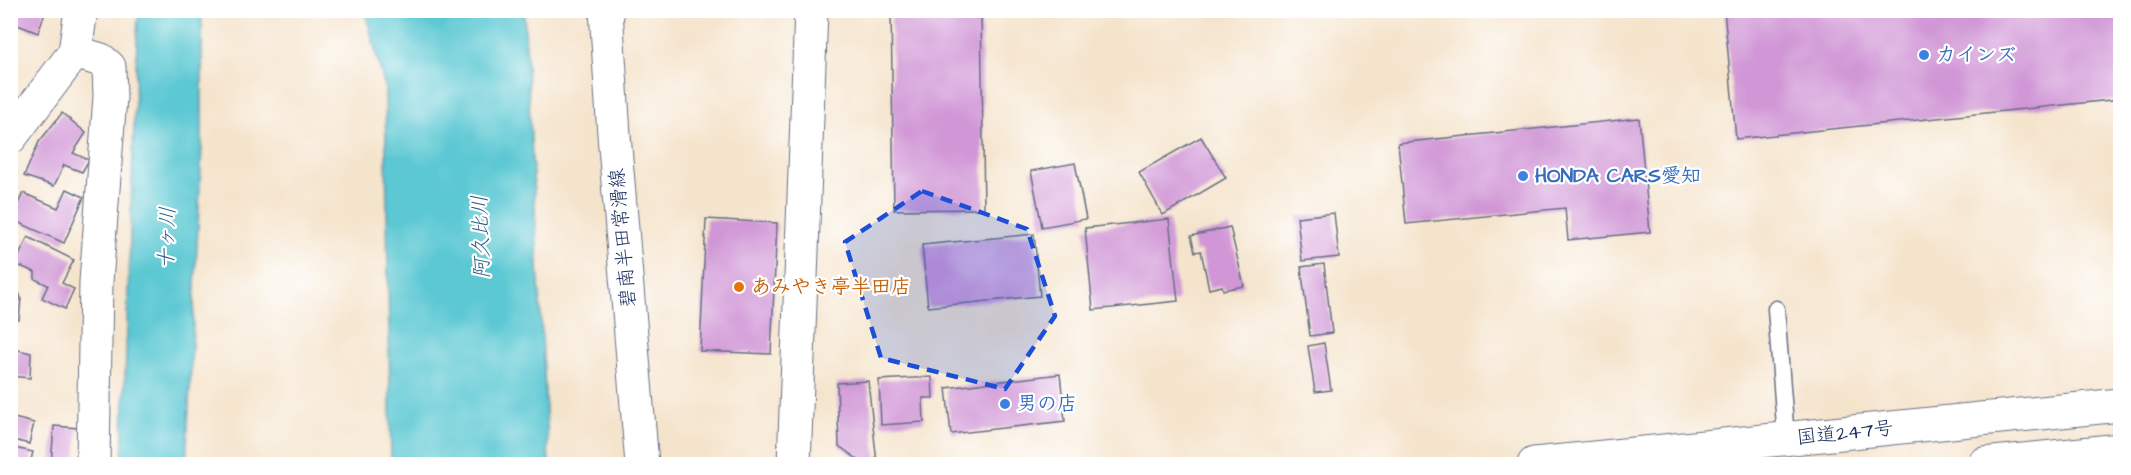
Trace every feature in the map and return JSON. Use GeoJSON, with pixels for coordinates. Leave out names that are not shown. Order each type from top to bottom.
{"type":"FeatureCollection","features":[{"type":"Feature","properties":{"kind":"main road"},"geometry":{"type":"LineString","coordinates":[[10,138],[75,52],[81,10]]}},
{"type":"Feature","properties":{"kind":"main road","name":"碧南半田常滑線"},"geometry":{"type":"LineString","coordinates":[[606,10],[614,135],[642,465]]}},
{"type":"Feature","properties":{"kind":"main road"},"geometry":{"type":"LineString","coordinates":[[794,465],[811,10]]}},
{"type":"Feature","properties":{"kind":"main road"},"geometry":{"type":"LineString","coordinates":[[75,52],[101,60],[109,67],[110,97],[96,282],[93,465]]}},
{"type":"Feature","properties":{"kind":"main road","name":"国道247号"},"geometry":{"type":"LineString","coordinates":[[1534,465],[2121,405]]}},
{"type":"Feature","properties":{"kind":"main road"},"geometry":{"type":"LineString","coordinates":[[1984,465],[2121,450]]}},
{"type":"Feature","properties":{"kind":"lane"},"geometry":{"type":"LineString","coordinates":[[1776,309],[1786,439]]}},
{"type":"Feature","properties":{"kind":"highlighted area"},"geometry":{"type":"Polygon","coordinates":[[[922,191],[1027,229],[1055,316],[1005,389],[881,358],[845,242],[922,191]]]}},
{"type":"Feature","properties":{"kind":"water","name":"十ヶ川"},"geometry":{"type":"Polygon","coordinates":[[[138,11],[202,11],[202,146],[186,464],[122,464],[138,11]]]}},
{"type":"Feature","properties":{"kind":"water","name":"阿久比川"},"geometry":{"type":"Polygon","coordinates":[[[365,11],[524,11],[549,464],[391,464],[385,88],[365,11]]]}},
{"type":"Feature","properties":{"kind":"building"},"geometry":{"type":"Polygon","coordinates":[[[10,10],[46,10],[38,33],[10,22],[10,10]]]}},
{"type":"Feature","properties":{"kind":"building"},"geometry":{"type":"Polygon","coordinates":[[[891,10],[981,10],[984,209],[894,210],[891,10]]]}},
{"type":"Feature","properties":{"kind":"building","name":"カインズ"},"geometry":{"type":"Polygon","coordinates":[[[1724,10],[2120,10],[2120,99],[1736,139],[1724,10]]]}},
{"type":"Feature","properties":{"kind":"building"},"geometry":{"type":"Polygon","coordinates":[[[62,113],[86,133],[73,153],[89,160],[82,172],[64,165],[54,186],[24,176],[39,142],[62,113]]]}},
{"type":"Feature","properties":{"kind":"building","name":"HONDA CARS愛知"},"geometry":{"type":"Polygon","coordinates":[[[1639,118],[1650,232],[1568,240],[1565,208],[1406,224],[1398,143],[1639,118]]]}},
{"type":"Feature","properties":{"kind":"building"},"geometry":{"type":"Polygon","coordinates":[[[1201,137],[1226,178],[1163,215],[1139,172],[1201,137]]]}},
{"type":"Feature","properties":{"kind":"building"},"geometry":{"type":"Polygon","coordinates":[[[1075,163],[1086,219],[1042,227],[1031,171],[1075,163]]]}},
{"type":"Feature","properties":{"kind":"building"},"geometry":{"type":"Polygon","coordinates":[[[67,189],[84,197],[64,243],[11,219],[23,193],[58,208],[67,189]]]}},
{"type":"Feature","properties":{"kind":"building"},"geometry":{"type":"Polygon","coordinates":[[[1334,213],[1339,257],[1302,261],[1297,217],[1334,213]]]}},
{"type":"Feature","properties":{"kind":"building","name":"あみやき亭半田店"},"geometry":{"type":"Polygon","coordinates":[[[706,219],[777,223],[771,354],[700,351],[706,219]]]}},
{"type":"Feature","properties":{"kind":"building"},"geometry":{"type":"Polygon","coordinates":[[[1169,219],[1178,301],[1093,310],[1085,228],[1169,219]]]}},
{"type":"Feature","properties":{"kind":"building"},"geometry":{"type":"Polygon","coordinates":[[[1230,227],[1244,286],[1223,290],[1222,286],[1209,289],[1201,251],[1195,252],[1191,236],[1230,227]]]}},
{"type":"Feature","properties":{"kind":"building"},"geometry":{"type":"Polygon","coordinates":[[[1034,234],[1040,296],[928,307],[922,245],[1034,234]]]}},
{"type":"Feature","properties":{"kind":"building"},"geometry":{"type":"Polygon","coordinates":[[[28,237],[74,260],[62,283],[74,289],[65,309],[42,298],[48,285],[35,279],[35,272],[15,264],[28,237]]]}},
{"type":"Feature","properties":{"kind":"building"},"geometry":{"type":"Polygon","coordinates":[[[1324,264],[1332,333],[1310,336],[1301,267],[1324,264]]]}},
{"type":"Feature","properties":{"kind":"building"},"geometry":{"type":"Polygon","coordinates":[[[10,271],[21,298],[19,320],[10,317],[10,271]]]}},
{"type":"Feature","properties":{"kind":"building"},"geometry":{"type":"Polygon","coordinates":[[[1324,343],[1331,390],[1315,392],[1308,346],[1324,343]]]}},
{"type":"Feature","properties":{"kind":"building"},"geometry":{"type":"Polygon","coordinates":[[[10,348],[31,353],[30,378],[10,376],[10,348]]]}},
{"type":"Feature","properties":{"kind":"building","name":"男の店"},"geometry":{"type":"Polygon","coordinates":[[[1060,374],[1065,421],[951,434],[946,388],[1060,374]]]}},
{"type":"Feature","properties":{"kind":"building"},"geometry":{"type":"Polygon","coordinates":[[[932,377],[933,398],[923,398],[924,422],[881,425],[879,380],[932,377]]]}},
{"type":"Feature","properties":{"kind":"building"},"geometry":{"type":"Polygon","coordinates":[[[868,381],[877,463],[863,463],[839,446],[837,383],[868,381]]]}},
{"type":"Feature","properties":{"kind":"building"},"geometry":{"type":"Polygon","coordinates":[[[10,417],[34,423],[29,444],[10,439],[10,417]]]}},
{"type":"Feature","properties":{"kind":"building"},"geometry":{"type":"Polygon","coordinates":[[[54,426],[78,428],[76,464],[51,464],[54,426]]]}},
{"type":"Feature","properties":{"kind":"building"},"geometry":{"type":"Polygon","coordinates":[[[10,447],[33,452],[30,464],[10,464],[10,447]]]}},
{"type":"Feature","properties":{"kind":"place","name":"カインズ"},"geometry":{"type":"Point","coordinates":[1924,55]}},
{"type":"Feature","properties":{"kind":"place","name":"HONDA CARS愛知"},"geometry":{"type":"Point","coordinates":[1523,176]}},
{"type":"Feature","properties":{"kind":"place","name":"あみやき亭半田店"},"geometry":{"type":"Point","coordinates":[739,287]}},
{"type":"Feature","properties":{"kind":"place","name":"男の店"},"geometry":{"type":"Point","coordinates":[1005,404]}}]}
